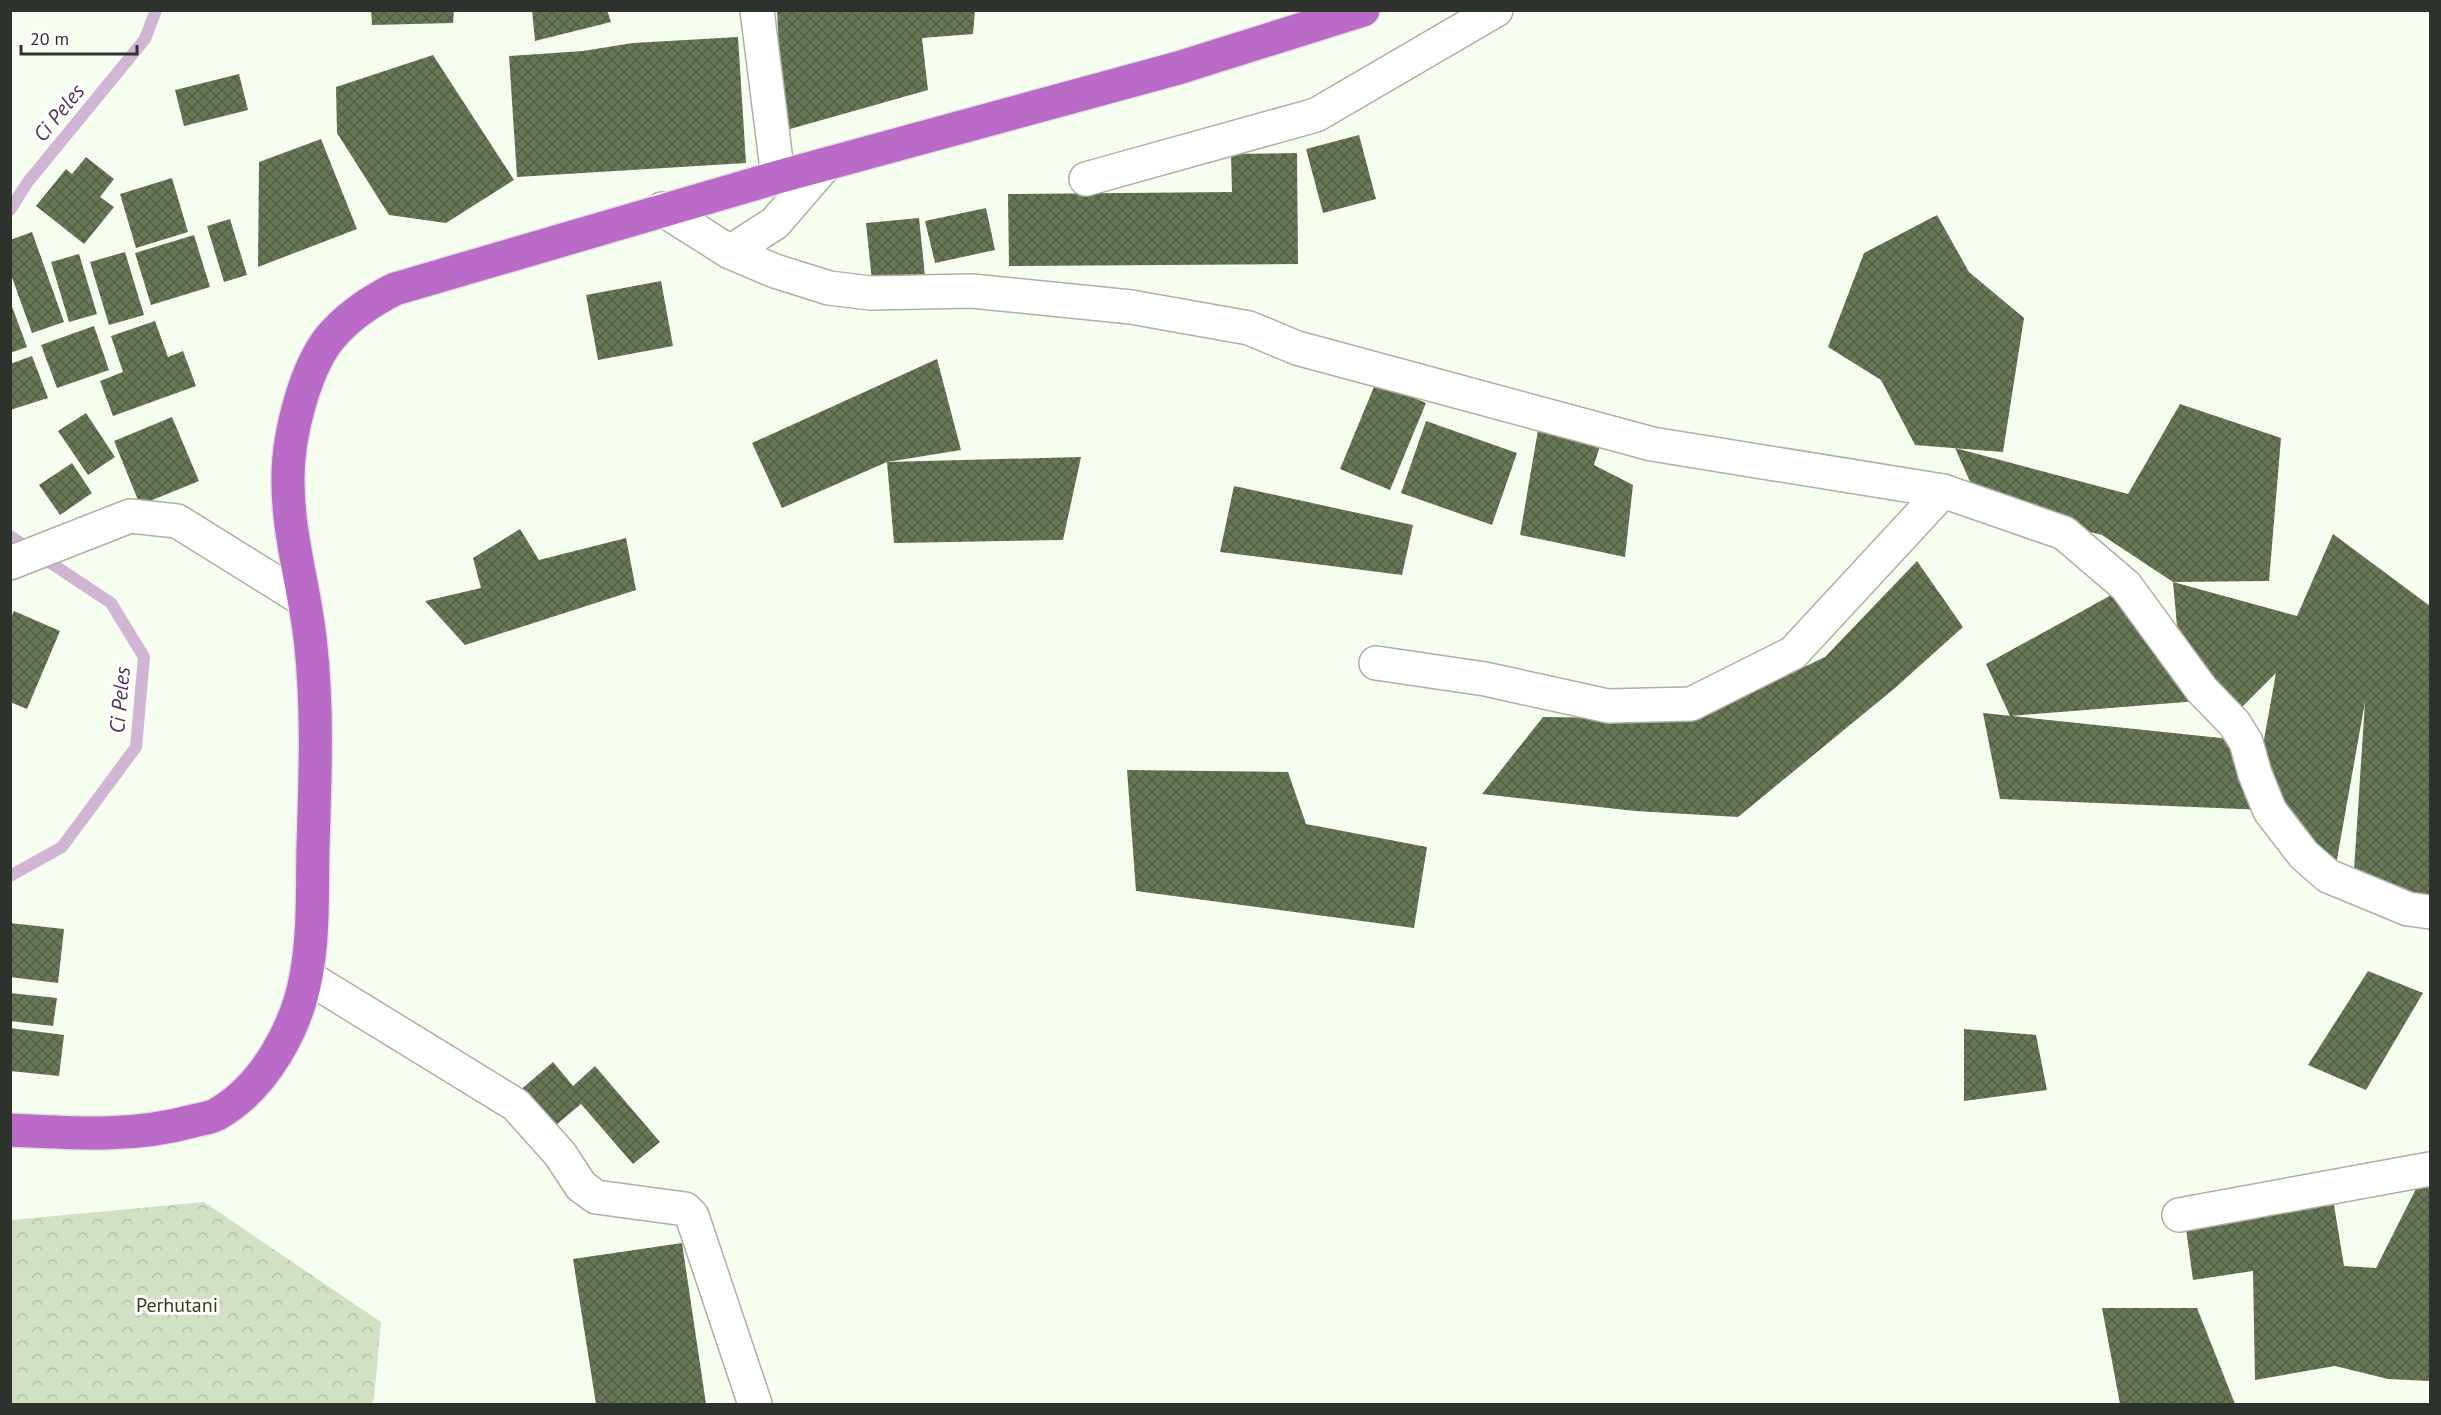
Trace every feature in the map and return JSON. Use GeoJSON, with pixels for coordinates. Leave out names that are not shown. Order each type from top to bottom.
{"type":"FeatureCollection","features":[{"type":"Feature","properties":{"kind":"highway"},"geometry":{"type":"LineString","coordinates":[[10,1130],[108,1135],[172,1127],[218,1114],[250,1089],[273,1059],[291,1022],[306,976],[312,897],[316,713],[304,600],[291,526],[288,481],[292,436],[314,366],[334,333],[368,303],[394,289],[662,209],[1189,65],[1363,10]]}},
{"type":"Feature","properties":{"kind":"street"},"geometry":{"type":"LineString","coordinates":[[758,10],[778,177]]}},
{"type":"Feature","properties":{"kind":"street"},"geometry":{"type":"LineString","coordinates":[[1086,179],[1316,115],[1496,10]]}},
{"type":"Feature","properties":{"kind":"street"},"geometry":{"type":"LineString","coordinates":[[730,252],[775,223],[825,165]]}},
{"type":"Feature","properties":{"kind":"street"},"geometry":{"type":"LineString","coordinates":[[662,209],[730,252],[775,271],[829,288],[871,293],[972,291],[1131,307],[1249,328],[1297,348],[1652,444],[1942,491],[2064,532],[2126,586],[2202,690],[2234,723],[2246,742],[2255,774],[2270,812],[2304,855],[2328,876],[2408,909],[2430,912]]}},
{"type":"Feature","properties":{"kind":"street"},"geometry":{"type":"LineString","coordinates":[[1376,663],[1485,680],[1608,706],[1691,705],[1793,653],[1942,491]]}},
{"type":"Feature","properties":{"kind":"street"},"geometry":{"type":"LineString","coordinates":[[10,563],[96,527],[130,516],[177,521],[304,600]]}},
{"type":"Feature","properties":{"kind":"street"},"geometry":{"type":"LineString","coordinates":[[306,976],[516,1105],[560,1154],[581,1186],[596,1197],[685,1209],[694,1223],[755,1404]]}},
{"type":"Feature","properties":{"kind":"street"},"geometry":{"type":"LineString","coordinates":[[2179,1215],[2430,1169]]}},
{"type":"Feature","properties":{"kind":"green space","name":"Perhutani"},"geometry":{"type":"Polygon","coordinates":[[[204,1202],[381,1322],[374,1399],[371,1404],[11,1404],[11,1220],[204,1202]]]}},
{"type":"Feature","properties":{"kind":"building"},"geometry":{"type":"Polygon","coordinates":[[[371,10],[454,10],[453,23],[372,25],[371,10]]]}},
{"type":"Feature","properties":{"kind":"building"},"geometry":{"type":"Polygon","coordinates":[[[532,10],[607,10],[611,22],[535,41],[532,10]]]}},
{"type":"Feature","properties":{"kind":"building"},"geometry":{"type":"Polygon","coordinates":[[[777,10],[975,10],[973,34],[922,38],[928,90],[783,131],[777,10]]]}},
{"type":"Feature","properties":{"kind":"building"},"geometry":{"type":"Polygon","coordinates":[[[738,37],[746,163],[517,177],[509,56],[583,51],[633,43],[738,37]]]}},
{"type":"Feature","properties":{"kind":"building"},"geometry":{"type":"Polygon","coordinates":[[[433,55],[514,180],[446,223],[389,215],[337,133],[336,87],[433,55]]]}},
{"type":"Feature","properties":{"kind":"building"},"geometry":{"type":"Polygon","coordinates":[[[239,74],[248,110],[184,126],[175,90],[239,74]]]}},
{"type":"Feature","properties":{"kind":"building"},"geometry":{"type":"Polygon","coordinates":[[[1359,135],[1376,199],[1323,213],[1306,149],[1359,135]]]}},
{"type":"Feature","properties":{"kind":"building"},"geometry":{"type":"Polygon","coordinates":[[[321,139],[357,229],[258,267],[259,162],[321,139]]]}},
{"type":"Feature","properties":{"kind":"building"},"geometry":{"type":"Polygon","coordinates":[[[1297,153],[1298,264],[1009,266],[1008,194],[1232,192],[1231,154],[1297,153]]]}},
{"type":"Feature","properties":{"kind":"building"},"geometry":{"type":"Polygon","coordinates":[[[86,157],[114,179],[100,197],[114,207],[84,244],[36,206],[66,169],[72,174],[86,157]]]}},
{"type":"Feature","properties":{"kind":"building"},"geometry":{"type":"Polygon","coordinates":[[[172,178],[188,232],[136,248],[120,194],[172,178]]]}},
{"type":"Feature","properties":{"kind":"building"},"geometry":{"type":"Polygon","coordinates":[[[986,208],[995,250],[935,263],[925,221],[986,208]]]}},
{"type":"Feature","properties":{"kind":"building"},"geometry":{"type":"Polygon","coordinates":[[[1937,215],[1969,272],[2024,318],[2003,452],[1915,445],[1881,380],[1828,347],[1864,253],[1937,215]]]}},
{"type":"Feature","properties":{"kind":"building"},"geometry":{"type":"Polygon","coordinates":[[[919,218],[925,276],[872,281],[866,223],[919,218]]]}},
{"type":"Feature","properties":{"kind":"building"},"geometry":{"type":"Polygon","coordinates":[[[230,219],[247,275],[224,282],[207,226],[230,219]]]}},
{"type":"Feature","properties":{"kind":"building"},"geometry":{"type":"Polygon","coordinates":[[[32,232],[64,322],[32,333],[10,272],[10,240],[32,232]]]}},
{"type":"Feature","properties":{"kind":"building"},"geometry":{"type":"Polygon","coordinates":[[[194,235],[210,287],[151,305],[135,253],[194,235]]]}},
{"type":"Feature","properties":{"kind":"building"},"geometry":{"type":"Polygon","coordinates":[[[125,252],[144,315],[109,325],[90,262],[125,252]]]}},
{"type":"Feature","properties":{"kind":"building"},"geometry":{"type":"Polygon","coordinates":[[[79,254],[97,314],[69,322],[51,262],[79,254]]]}},
{"type":"Feature","properties":{"kind":"building"},"geometry":{"type":"Polygon","coordinates":[[[661,281],[673,346],[598,360],[586,295],[661,281]]]}},
{"type":"Feature","properties":{"kind":"building"},"geometry":{"type":"Polygon","coordinates":[[[10,301],[27,347],[10,353],[10,301]]]}},
{"type":"Feature","properties":{"kind":"building"},"geometry":{"type":"Polygon","coordinates":[[[155,321],[168,357],[183,351],[196,386],[113,416],[100,381],[123,372],[111,336],[155,321]]]}},
{"type":"Feature","properties":{"kind":"building"},"geometry":{"type":"Polygon","coordinates":[[[94,326],[109,370],[57,388],[41,345],[94,326]]]}},
{"type":"Feature","properties":{"kind":"building"},"geometry":{"type":"Polygon","coordinates":[[[32,356],[48,398],[10,410],[10,364],[32,356]]]}},
{"type":"Feature","properties":{"kind":"building"},"geometry":{"type":"Polygon","coordinates":[[[937,359],[961,450],[887,462],[782,508],[752,443],[937,359]]]}},
{"type":"Feature","properties":{"kind":"building"},"geometry":{"type":"Polygon","coordinates":[[[1376,382],[1426,403],[1390,490],[1340,469],[1376,382]]]}},
{"type":"Feature","properties":{"kind":"building"},"geometry":{"type":"Polygon","coordinates":[[[2180,404],[2281,438],[2269,581],[2173,582],[2102,535],[1980,504],[1955,448],[2128,494],[2180,404]]]}},
{"type":"Feature","properties":{"kind":"building"},"geometry":{"type":"Polygon","coordinates":[[[86,413],[115,457],[88,475],[58,431],[86,413]]]}},
{"type":"Feature","properties":{"kind":"building"},"geometry":{"type":"Polygon","coordinates":[[[172,417],[199,481],[140,505],[114,441],[172,417]]]}},
{"type":"Feature","properties":{"kind":"building"},"geometry":{"type":"Polygon","coordinates":[[[1426,421],[1517,453],[1492,525],[1401,493],[1426,421]]]}},
{"type":"Feature","properties":{"kind":"building"},"geometry":{"type":"Polygon","coordinates":[[[1538,430],[1600,446],[1594,465],[1633,485],[1625,557],[1520,535],[1538,430]]]}},
{"type":"Feature","properties":{"kind":"building"},"geometry":{"type":"Polygon","coordinates":[[[1081,457],[1063,540],[894,543],[887,462],[1081,457]]]}},
{"type":"Feature","properties":{"kind":"building"},"geometry":{"type":"Polygon","coordinates":[[[72,463],[92,493],[60,515],[39,485],[72,463]]]}},
{"type":"Feature","properties":{"kind":"building"},"geometry":{"type":"Polygon","coordinates":[[[1234,486],[1413,525],[1402,575],[1220,552],[1234,486]]]}},
{"type":"Feature","properties":{"kind":"building"},"geometry":{"type":"Polygon","coordinates":[[[520,529],[539,560],[626,538],[636,590],[465,645],[425,601],[481,588],[473,558],[520,529]]]}},
{"type":"Feature","properties":{"kind":"building"},"geometry":{"type":"Polygon","coordinates":[[[2333,534],[2430,606],[2430,904],[2353,885],[2365,702],[2334,876],[2258,773],[2276,673],[2236,713],[2178,637],[2173,582],[2297,616],[2333,534]]]}},
{"type":"Feature","properties":{"kind":"building"},"geometry":{"type":"Polygon","coordinates":[[[1917,561],[1963,627],[1895,688],[1738,817],[1635,811],[1482,794],[1543,717],[1695,719],[1825,657],[1917,561]]]}},
{"type":"Feature","properties":{"kind":"building"},"geometry":{"type":"Polygon","coordinates":[[[2124,588],[2198,701],[2010,716],[1986,664],[2124,588]]]}},
{"type":"Feature","properties":{"kind":"building"},"geometry":{"type":"Polygon","coordinates":[[[14,611],[60,631],[27,709],[10,702],[10,619],[14,611]]]}},
{"type":"Feature","properties":{"kind":"building"},"geometry":{"type":"Polygon","coordinates":[[[1983,713],[2240,740],[2265,810],[2000,799],[1983,713]]]}},
{"type":"Feature","properties":{"kind":"building"},"geometry":{"type":"Polygon","coordinates":[[[1127,770],[1288,772],[1306,824],[1427,847],[1414,928],[1136,891],[1127,770]]]}},
{"type":"Feature","properties":{"kind":"building"},"geometry":{"type":"Polygon","coordinates":[[[10,923],[64,929],[58,983],[10,977],[10,923]]]}},
{"type":"Feature","properties":{"kind":"building"},"geometry":{"type":"Polygon","coordinates":[[[2368,971],[2423,993],[2366,1090],[2308,1065],[2368,971]]]}},
{"type":"Feature","properties":{"kind":"building"},"geometry":{"type":"Polygon","coordinates":[[[10,993],[57,998],[53,1026],[10,1021],[10,993]]]}},
{"type":"Feature","properties":{"kind":"building"},"geometry":{"type":"Polygon","coordinates":[[[10,1028],[64,1035],[59,1076],[10,1071],[10,1028]]]}},
{"type":"Feature","properties":{"kind":"building"},"geometry":{"type":"Polygon","coordinates":[[[1964,1029],[2036,1035],[2047,1090],[1964,1101],[1964,1029]]]}},
{"type":"Feature","properties":{"kind":"building"},"geometry":{"type":"Polygon","coordinates":[[[553,1062],[573,1086],[595,1066],[660,1142],[633,1164],[581,1104],[550,1130],[518,1092],[553,1062]]]}},
{"type":"Feature","properties":{"kind":"building"},"geometry":{"type":"Polygon","coordinates":[[[2421,1179],[2430,1182],[2430,1381],[2388,1379],[2335,1366],[2255,1380],[2253,1271],[2193,1280],[2185,1221],[2334,1205],[2344,1266],[2376,1268],[2421,1179]]]}},
{"type":"Feature","properties":{"kind":"building"},"geometry":{"type":"Polygon","coordinates":[[[682,1243],[706,1404],[596,1404],[573,1259],[682,1243]]]}},
{"type":"Feature","properties":{"kind":"building"},"geometry":{"type":"Polygon","coordinates":[[[2102,1308],[2197,1308],[2235,1404],[2120,1404],[2102,1308]]]}},
{"type":"Feature","properties":{"kind":"waterway","name":"Ci Peles"},"geometry":{"type":"LineString","coordinates":[[10,210],[27,183],[145,39],[156,10]]}},
{"type":"Feature","properties":{"kind":"waterway","name":"Ci Peles"},"geometry":{"type":"LineString","coordinates":[[10,536],[111,603],[144,657],[136,747],[62,847],[10,876]]}}]}
